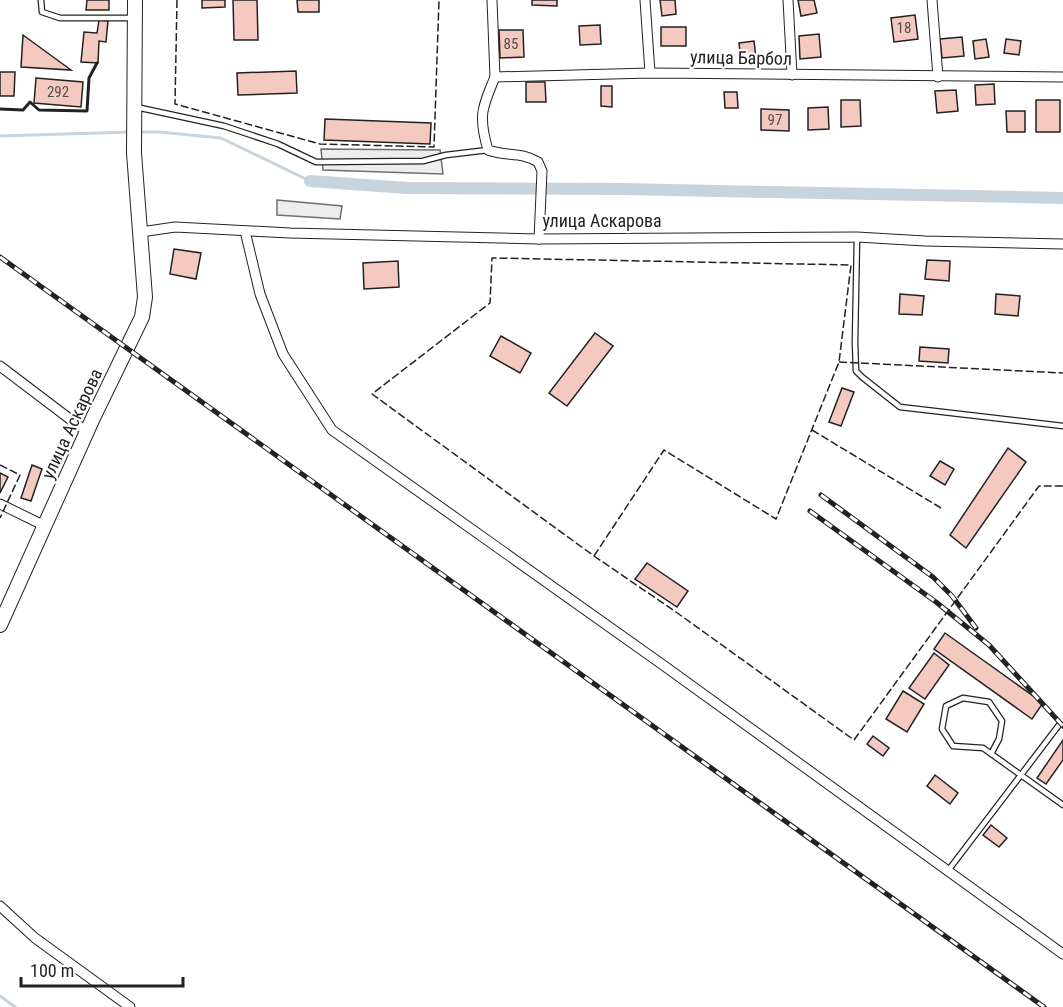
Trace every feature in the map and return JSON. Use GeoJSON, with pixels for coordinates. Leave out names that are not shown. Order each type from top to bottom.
{"type":"FeatureCollection","features":[{"type":"Feature","properties":{"kind":"main road","name":"улица Аскарова"},"geometry":{"type":"LineString","coordinates":[[0,625],[142,317],[145,297],[133,111],[135,0]]}},
{"type":"Feature","properties":{"kind":"street"},"geometry":{"type":"LineString","coordinates":[[492,0],[495,77],[482,110],[484,137],[488,150],[498,154],[526,155],[538,162],[542,171],[539,239]]}},
{"type":"Feature","properties":{"kind":"street"},"geometry":{"type":"LineString","coordinates":[[645,0],[650,73]]}},
{"type":"Feature","properties":{"kind":"street"},"geometry":{"type":"LineString","coordinates":[[788,0],[792,75]]}},
{"type":"Feature","properties":{"kind":"street"},"geometry":{"type":"LineString","coordinates":[[932,0],[938,77]]}},
{"type":"Feature","properties":{"kind":"street","name":"улица Барбол"},"geometry":{"type":"LineString","coordinates":[[495,77],[650,73],[1063,77]]}},
{"type":"Feature","properties":{"kind":"street","name":"улица Аскарова"},"geometry":{"type":"LineString","coordinates":[[141,232],[175,227],[539,239],[857,237],[1063,244]]}},
{"type":"Feature","properties":{"kind":"street"},"geometry":{"type":"LineString","coordinates":[[245,231],[260,294],[283,354],[332,430],[1063,954]]}},
{"type":"Feature","properties":{"kind":"street"},"geometry":{"type":"LineString","coordinates":[[0,366],[87,432]]}},
{"type":"Feature","properties":{"kind":"street"},"geometry":{"type":"LineString","coordinates":[[0,504],[45,526]]}},
{"type":"Feature","properties":{"kind":"street"},"geometry":{"type":"LineString","coordinates":[[0,906],[35,938],[130,1007]]}},
{"type":"Feature","properties":{"kind":"lane"},"geometry":{"type":"LineString","coordinates":[[40,0],[42,12],[60,18],[135,18]]}},
{"type":"Feature","properties":{"kind":"lane"},"geometry":{"type":"LineString","coordinates":[[133,111],[224,126],[278,144],[316,162],[423,161],[446,155],[488,150]]}},
{"type":"Feature","properties":{"kind":"lane"},"geometry":{"type":"LineString","coordinates":[[857,237],[856,371],[862,377],[900,407],[1063,426]]}},
{"type":"Feature","properties":{"kind":"lane"},"geometry":{"type":"LineString","coordinates":[[991,754],[999,739],[1002,721],[989,702],[963,698],[946,706],[942,729],[953,746],[983,748],[991,754],[1063,805]]}},
{"type":"Feature","properties":{"kind":"lane"},"geometry":{"type":"LineString","coordinates":[[947,872],[1059,725]]}},
{"type":"Feature","properties":{"kind":"shaded area"},"geometry":{"type":"Polygon","coordinates":[[[321,149],[440,150],[443,174],[323,170],[321,149]]]}},
{"type":"Feature","properties":{"kind":"shaded area"},"geometry":{"type":"Polygon","coordinates":[[[277,200],[342,206],[340,219],[277,215],[277,200]]]}},
{"type":"Feature","properties":{"kind":"building"},"geometry":{"type":"Polygon","coordinates":[[[87,0],[109,0],[109,10],[86,10],[87,0]]]}},
{"type":"Feature","properties":{"kind":"building"},"geometry":{"type":"Polygon","coordinates":[[[202,0],[225,0],[225,7],[202,8],[202,0]]]}},
{"type":"Feature","properties":{"kind":"building"},"geometry":{"type":"Polygon","coordinates":[[[233,0],[257,0],[258,40],[234,40],[233,0]]]}},
{"type":"Feature","properties":{"kind":"building"},"geometry":{"type":"Polygon","coordinates":[[[297,0],[319,0],[319,12],[298,12],[297,0]]]}},
{"type":"Feature","properties":{"kind":"building"},"geometry":{"type":"Polygon","coordinates":[[[532,0],[557,0],[557,6],[532,5],[532,0]]]}},
{"type":"Feature","properties":{"kind":"building"},"geometry":{"type":"Polygon","coordinates":[[[660,0],[675,0],[676,14],[662,16],[660,0]]]}},
{"type":"Feature","properties":{"kind":"building"},"geometry":{"type":"Polygon","coordinates":[[[798,0],[814,0],[817,13],[801,16],[798,0]]]}},
{"type":"Feature","properties":{"kind":"building"},"geometry":{"type":"Polygon","coordinates":[[[915,15],[918,39],[894,42],[891,18],[915,15]]]}},
{"type":"Feature","properties":{"kind":"building"},"geometry":{"type":"Polygon","coordinates":[[[99,20],[108,21],[106,42],[99,41],[98,63],[81,62],[84,32],[97,33],[99,20]]]}},
{"type":"Feature","properties":{"kind":"building"},"geometry":{"type":"Polygon","coordinates":[[[600,25],[601,44],[580,45],[579,26],[600,25]]]}},
{"type":"Feature","properties":{"kind":"building"},"geometry":{"type":"Polygon","coordinates":[[[661,27],[686,27],[686,46],[661,46],[661,27]]]}},
{"type":"Feature","properties":{"kind":"building"},"geometry":{"type":"Polygon","coordinates":[[[499,30],[523,30],[524,57],[500,58],[499,30]]]}},
{"type":"Feature","properties":{"kind":"building"},"geometry":{"type":"Polygon","coordinates":[[[819,34],[821,57],[800,59],[799,36],[819,34]]]}},
{"type":"Feature","properties":{"kind":"building"},"geometry":{"type":"Polygon","coordinates":[[[23,35],[71,70],[21,67],[23,35]]]}},
{"type":"Feature","properties":{"kind":"building"},"geometry":{"type":"Polygon","coordinates":[[[962,37],[964,56],[942,58],[940,39],[962,37]]]}},
{"type":"Feature","properties":{"kind":"building"},"geometry":{"type":"Polygon","coordinates":[[[986,39],[989,57],[975,59],[973,41],[986,39]]]}},
{"type":"Feature","properties":{"kind":"building"},"geometry":{"type":"Polygon","coordinates":[[[1006,39],[1021,41],[1019,55],[1004,53],[1006,39]]]}},
{"type":"Feature","properties":{"kind":"building"},"geometry":{"type":"Polygon","coordinates":[[[754,41],[756,58],[741,60],[739,43],[754,41]]]}},
{"type":"Feature","properties":{"kind":"building"},"geometry":{"type":"Polygon","coordinates":[[[296,71],[297,93],[238,95],[237,73],[296,71]]]}},
{"type":"Feature","properties":{"kind":"building"},"geometry":{"type":"Polygon","coordinates":[[[0,72],[15,72],[14,96],[0,96],[0,72]]]}},
{"type":"Feature","properties":{"kind":"building"},"geometry":{"type":"Polygon","coordinates":[[[36,78],[83,82],[81,107],[34,103],[36,78]]]}},
{"type":"Feature","properties":{"kind":"building"},"geometry":{"type":"Polygon","coordinates":[[[526,82],[545,82],[546,102],[526,102],[526,82]]]}},
{"type":"Feature","properties":{"kind":"building"},"geometry":{"type":"Polygon","coordinates":[[[994,84],[995,104],[976,105],[975,85],[994,84]]]}},
{"type":"Feature","properties":{"kind":"building"},"geometry":{"type":"Polygon","coordinates":[[[601,86],[612,86],[612,107],[601,106],[601,86]]]}},
{"type":"Feature","properties":{"kind":"building"},"geometry":{"type":"Polygon","coordinates":[[[956,90],[958,111],[937,113],[935,91],[956,90]]]}},
{"type":"Feature","properties":{"kind":"building"},"geometry":{"type":"Polygon","coordinates":[[[724,92],[737,92],[738,108],[725,108],[724,92]]]}},
{"type":"Feature","properties":{"kind":"building"},"geometry":{"type":"Polygon","coordinates":[[[841,100],[860,100],[861,126],[841,127],[841,100]]]}},
{"type":"Feature","properties":{"kind":"building"},"geometry":{"type":"Polygon","coordinates":[[[1036,100],[1060,100],[1060,132],[1036,132],[1036,100]]]}},
{"type":"Feature","properties":{"kind":"building"},"geometry":{"type":"Polygon","coordinates":[[[828,107],[829,129],[808,130],[808,108],[828,107]]]}},
{"type":"Feature","properties":{"kind":"building"},"geometry":{"type":"Polygon","coordinates":[[[761,109],[789,110],[789,131],[761,130],[761,109]]]}},
{"type":"Feature","properties":{"kind":"building"},"geometry":{"type":"Polygon","coordinates":[[[1006,111],[1025,111],[1025,132],[1007,132],[1006,111]]]}},
{"type":"Feature","properties":{"kind":"building"},"geometry":{"type":"Polygon","coordinates":[[[325,119],[431,123],[430,144],[324,140],[325,119]]]}},
{"type":"Feature","properties":{"kind":"building"},"geometry":{"type":"Polygon","coordinates":[[[174,249],[201,253],[196,279],[170,274],[174,249]]]}},
{"type":"Feature","properties":{"kind":"building"},"geometry":{"type":"Polygon","coordinates":[[[927,260],[950,261],[949,281],[925,279],[927,260]]]}},
{"type":"Feature","properties":{"kind":"building"},"geometry":{"type":"Polygon","coordinates":[[[398,261],[399,287],[364,289],[363,263],[398,261]]]}},
{"type":"Feature","properties":{"kind":"building"},"geometry":{"type":"Polygon","coordinates":[[[900,294],[924,296],[922,315],[899,314],[900,294]]]}},
{"type":"Feature","properties":{"kind":"building"},"geometry":{"type":"Polygon","coordinates":[[[996,294],[1020,296],[1018,316],[995,314],[996,294]]]}},
{"type":"Feature","properties":{"kind":"building"},"geometry":{"type":"Polygon","coordinates":[[[595,333],[613,346],[567,406],[549,393],[595,333]]]}},
{"type":"Feature","properties":{"kind":"building"},"geometry":{"type":"Polygon","coordinates":[[[501,336],[531,353],[520,373],[490,356],[501,336]]]}},
{"type":"Feature","properties":{"kind":"building"},"geometry":{"type":"Polygon","coordinates":[[[920,347],[949,349],[948,363],[919,361],[920,347]]]}},
{"type":"Feature","properties":{"kind":"building"},"geometry":{"type":"Polygon","coordinates":[[[842,388],[854,392],[841,426],[829,422],[842,388]]]}},
{"type":"Feature","properties":{"kind":"building"},"geometry":{"type":"Polygon","coordinates":[[[1008,448],[1026,462],[966,548],[950,535],[1008,448]]]}},
{"type":"Feature","properties":{"kind":"building"},"geometry":{"type":"Polygon","coordinates":[[[940,461],[954,469],[945,485],[930,476],[940,461]]]}},
{"type":"Feature","properties":{"kind":"building"},"geometry":{"type":"Polygon","coordinates":[[[32,465],[42,469],[31,501],[21,498],[32,465]]]}},
{"type":"Feature","properties":{"kind":"building"},"geometry":{"type":"Polygon","coordinates":[[[0,473],[8,477],[0,493],[0,473]]]}},
{"type":"Feature","properties":{"kind":"building"},"geometry":{"type":"Polygon","coordinates":[[[647,563],[688,591],[677,607],[635,579],[647,563]]]}},
{"type":"Feature","properties":{"kind":"building"},"geometry":{"type":"Polygon","coordinates":[[[945,633],[1043,703],[1032,719],[934,649],[945,633]]]}},
{"type":"Feature","properties":{"kind":"building"},"geometry":{"type":"Polygon","coordinates":[[[934,653],[949,665],[925,699],[909,688],[934,653]]]}},
{"type":"Feature","properties":{"kind":"building"},"geometry":{"type":"Polygon","coordinates":[[[903,691],[924,704],[907,732],[886,719],[903,691]]]}},
{"type":"Feature","properties":{"kind":"building"},"geometry":{"type":"Polygon","coordinates":[[[873,736],[889,748],[883,756],[867,744],[873,736]]]}},
{"type":"Feature","properties":{"kind":"building"},"geometry":{"type":"Polygon","coordinates":[[[1063,740],[1063,760],[1046,784],[1037,778],[1063,740]]]}},
{"type":"Feature","properties":{"kind":"building"},"geometry":{"type":"Polygon","coordinates":[[[935,775],[958,793],[950,804],[927,786],[935,775]]]}},
{"type":"Feature","properties":{"kind":"building"},"geometry":{"type":"Polygon","coordinates":[[[991,825],[1007,838],[999,847],[983,835],[991,825]]]}},
{"type":"Feature","properties":{"kind":"waterway"},"geometry":{"type":"LineString","coordinates":[[0,136],[130,132]]}},
{"type":"Feature","properties":{"kind":"waterway"},"geometry":{"type":"LineString","coordinates":[[137,132],[221,138],[310,181]]}},
{"type":"Feature","properties":{"kind":"waterway"},"geometry":{"type":"LineString","coordinates":[[310,181],[407,188],[623,189],[1063,198]]}},
{"type":"Feature","properties":{"kind":"waterway"},"geometry":{"type":"LineString","coordinates":[[0,996],[15,1007]]}},
{"type":"Feature","properties":{"kind":"railway"},"geometry":{"type":"LineString","coordinates":[[0,257],[1044,1007]]}},
{"type":"Feature","properties":{"kind":"railway"},"geometry":{"type":"LineString","coordinates":[[821,495],[933,577],[952,596],[976,628]]}},
{"type":"Feature","properties":{"kind":"railway"},"geometry":{"type":"LineString","coordinates":[[810,511],[936,602],[989,645],[1063,726]]}},
{"type":"Feature","properties":{"kind":"fence"},"geometry":{"type":"LineString","coordinates":[[177,0],[175,104],[320,144],[434,147],[439,0]]}},
{"type":"Feature","properties":{"kind":"fence"},"geometry":{"type":"LineString","coordinates":[[594,556],[664,450],[776,519],[839,362],[851,265],[492,258],[490,303],[372,394],[594,556],[854,740],[1039,486],[1063,486]]}},
{"type":"Feature","properties":{"kind":"fence"},"geometry":{"type":"LineString","coordinates":[[839,362],[1063,373]]}},
{"type":"Feature","properties":{"kind":"fence"},"geometry":{"type":"LineString","coordinates":[[812,430],[941,508]]}},
{"type":"Feature","properties":{"kind":"fence"},"geometry":{"type":"LineString","coordinates":[[0,465],[20,475],[0,518]]}},
{"type":"Feature","properties":{"kind":"wall"},"geometry":{"type":"LineString","coordinates":[[0,109],[23,110],[30,102],[39,110],[87,111],[89,78],[97,63]]}}]}
